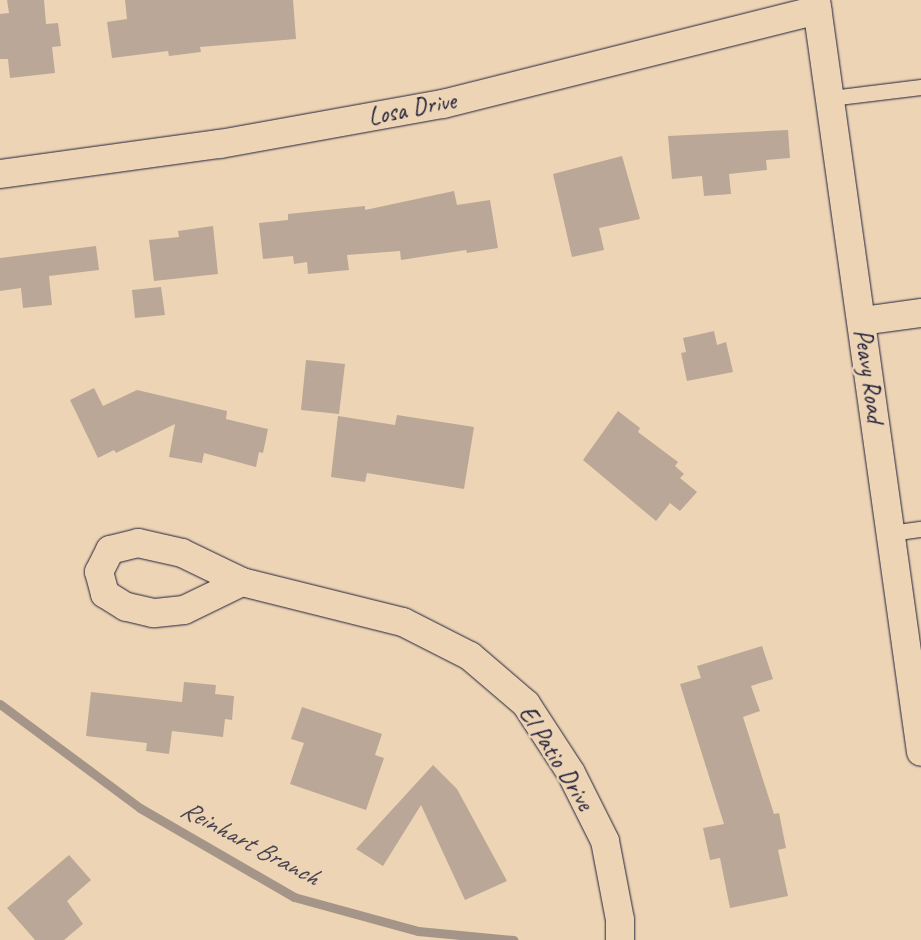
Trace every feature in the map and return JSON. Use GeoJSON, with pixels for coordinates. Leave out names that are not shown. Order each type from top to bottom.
{"type":"FeatureCollection","features":[{"type":"Feature","properties":{"kind":"street","name":"Peavy Road"},"geometry":{"type":"LineString","coordinates":[[817,5],[921,752]]}},
{"type":"Feature","properties":{"kind":"street","name":"Losa Drive"},"geometry":{"type":"LineString","coordinates":[[0,174],[220,144],[443,104],[817,5]]}},
{"type":"Feature","properties":{"kind":"street"},"geometry":{"type":"LineString","coordinates":[[862,321],[921,313]]}},
{"type":"Feature","properties":{"kind":"street","name":"El Patio Drive"},"geometry":{"type":"LineString","coordinates":[[242,582],[403,622],[470,656],[526,704],[571,772],[605,840],[620,920],[620,940]]}},
{"type":"Feature","properties":{"kind":"lane"},"geometry":{"type":"LineString","coordinates":[[831,98],[921,87]]}},
{"type":"Feature","properties":{"kind":"lane"},"geometry":{"type":"LineString","coordinates":[[891,533],[921,529]]}},
{"type":"Feature","properties":{"kind":"building"},"geometry":{"type":"Polygon","coordinates":[[[7,0],[44,0],[46,24],[58,23],[61,46],[52,47],[55,73],[10,78],[8,59],[0,59],[0,14],[9,13],[7,0]]]}},
{"type":"Feature","properties":{"kind":"building"},"geometry":{"type":"Polygon","coordinates":[[[125,0],[293,0],[296,39],[200,47],[201,52],[169,56],[168,51],[112,58],[107,22],[127,19],[125,0]]]}},
{"type":"Feature","properties":{"kind":"building"},"geometry":{"type":"Polygon","coordinates":[[[788,130],[790,158],[766,160],[767,170],[729,174],[731,194],[704,196],[702,176],[672,179],[668,136],[788,130]]]}},
{"type":"Feature","properties":{"kind":"building"},"geometry":{"type":"Polygon","coordinates":[[[622,156],[640,219],[599,228],[604,250],[572,257],[553,174],[622,156]]]}},
{"type":"Feature","properties":{"kind":"building"},"geometry":{"type":"Polygon","coordinates":[[[454,191],[457,205],[490,200],[498,248],[467,253],[466,250],[401,260],[400,251],[347,255],[349,270],[308,274],[307,262],[294,264],[293,256],[263,259],[259,223],[288,220],[288,214],[365,206],[365,210],[454,191]]]}},
{"type":"Feature","properties":{"kind":"building"},"geometry":{"type":"Polygon","coordinates":[[[213,226],[218,274],[154,281],[149,240],[179,237],[178,231],[213,226]]]}},
{"type":"Feature","properties":{"kind":"building"},"geometry":{"type":"Polygon","coordinates":[[[96,246],[99,270],[49,276],[52,305],[23,308],[21,288],[0,291],[0,258],[96,246]]]}},
{"type":"Feature","properties":{"kind":"building"},"geometry":{"type":"Polygon","coordinates":[[[161,287],[165,315],[135,318],[132,290],[161,287]]]}},
{"type":"Feature","properties":{"kind":"building"},"geometry":{"type":"Polygon","coordinates":[[[714,331],[717,345],[726,342],[733,372],[687,381],[681,353],[686,352],[683,338],[714,331]]]}},
{"type":"Feature","properties":{"kind":"building"},"geometry":{"type":"Polygon","coordinates":[[[306,360],[345,364],[339,414],[301,410],[306,360]]]}},
{"type":"Feature","properties":{"kind":"building"},"geometry":{"type":"Polygon","coordinates":[[[94,388],[103,406],[137,390],[227,411],[226,419],[268,429],[263,453],[259,452],[256,467],[204,453],[202,463],[169,457],[175,424],[116,453],[114,450],[98,458],[70,400],[94,388]]]}},
{"type":"Feature","properties":{"kind":"building"},"geometry":{"type":"Polygon","coordinates":[[[618,411],[640,428],[638,432],[678,462],[675,466],[684,474],[680,478],[697,492],[680,511],[670,503],[656,521],[583,460],[618,411]]]}},
{"type":"Feature","properties":{"kind":"building"},"geometry":{"type":"Polygon","coordinates":[[[397,415],[474,427],[464,489],[367,473],[365,482],[331,477],[338,416],[395,425],[397,415]]]}},
{"type":"Feature","properties":{"kind":"building"},"geometry":{"type":"Polygon","coordinates":[[[762,646],[773,679],[751,686],[760,711],[743,717],[774,814],[779,813],[786,848],[778,850],[788,896],[730,908],[720,858],[710,860],[703,828],[724,824],[680,684],[701,678],[697,666],[762,646]]]}},
{"type":"Feature","properties":{"kind":"building"},"geometry":{"type":"Polygon","coordinates":[[[184,682],[216,685],[215,694],[234,696],[232,720],[225,719],[223,737],[172,731],[169,754],[146,751],[147,743],[86,736],[91,692],[182,702],[184,682]]]}},
{"type":"Feature","properties":{"kind":"building"},"geometry":{"type":"Polygon","coordinates":[[[302,707],[382,734],[375,755],[384,758],[366,810],[290,784],[304,743],[291,739],[302,707]]]}},
{"type":"Feature","properties":{"kind":"building"},"geometry":{"type":"Polygon","coordinates":[[[433,765],[457,789],[507,881],[465,900],[421,805],[383,866],[356,849],[433,765]]]}},
{"type":"Feature","properties":{"kind":"building"},"geometry":{"type":"Polygon","coordinates":[[[69,855],[91,880],[67,901],[83,924],[64,940],[35,940],[7,908],[69,855]]]}},
{"type":"Feature","properties":{"kind":"waterway","name":"Reinhart Branch"},"geometry":{"type":"LineString","coordinates":[[0,704],[140,808],[294,897],[418,931],[514,940]]}}]}
